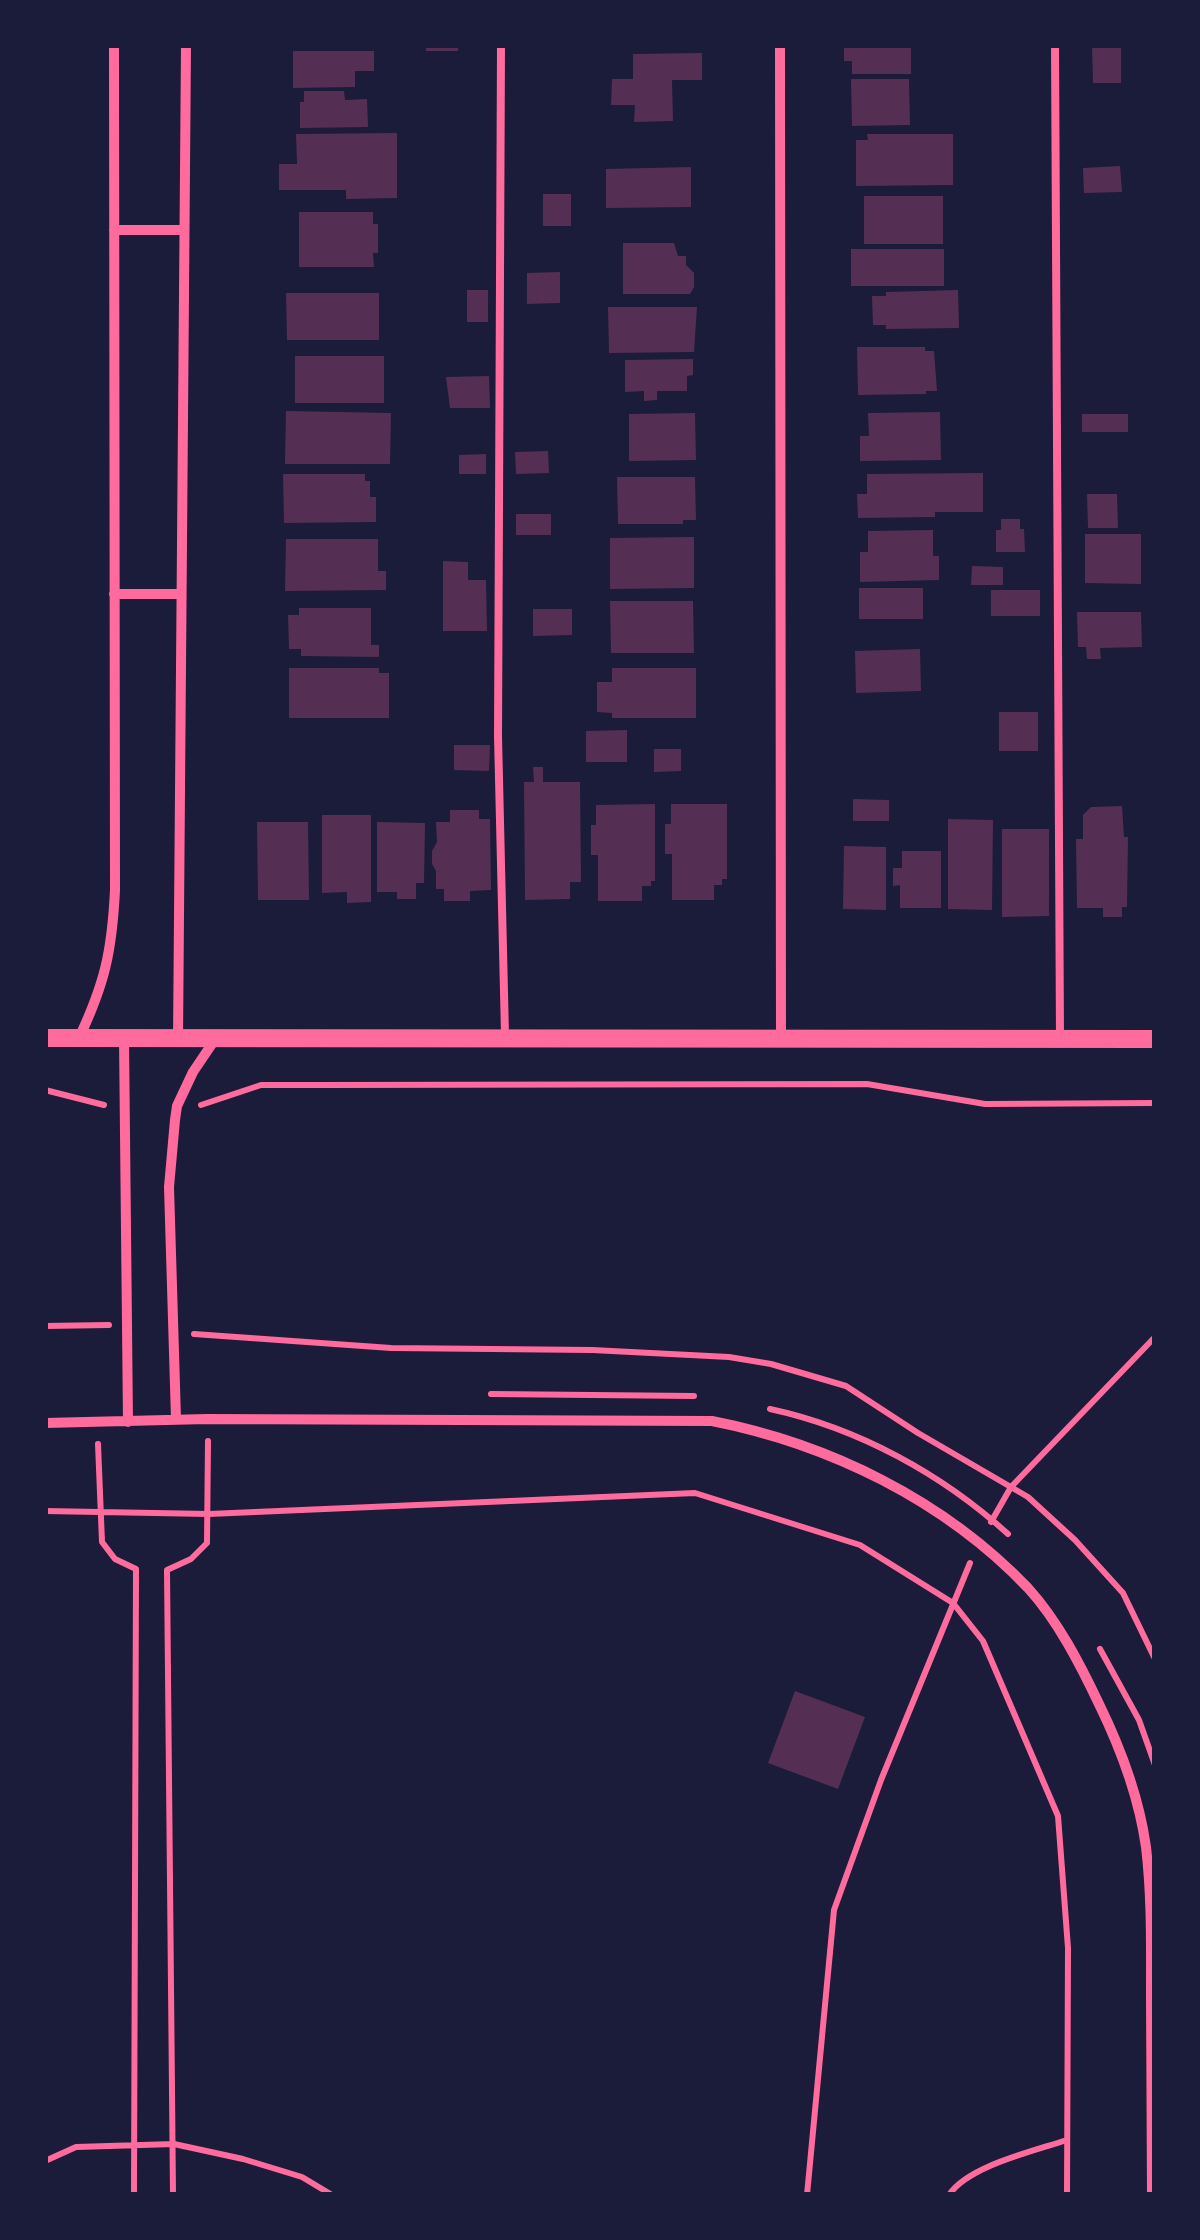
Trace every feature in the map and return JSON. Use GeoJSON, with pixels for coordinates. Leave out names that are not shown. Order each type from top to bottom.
{"type":"FeatureCollection","features":[{"type":"Feature","properties":{"kind":"street"},"geometry":{"type":"LineString","coordinates":[[79,1038],[100,993],[112,936],[114,45]]}},
{"type":"Feature","properties":{"kind":"street"},"geometry":{"type":"LineString","coordinates":[[178,1038],[186,45]]}},
{"type":"Feature","properties":{"kind":"street"},"geometry":{"type":"LineString","coordinates":[[780,45],[781,1038]]}},
{"type":"Feature","properties":{"kind":"street"},"geometry":{"type":"LineString","coordinates":[[114,230],[184,230]]}},
{"type":"Feature","properties":{"kind":"street"},"geometry":{"type":"LineString","coordinates":[[114,594],[181,594]]}},
{"type":"Feature","properties":{"kind":"street"},"geometry":{"type":"LineString","coordinates":[[45,1038],[1155,1039]]}},
{"type":"Feature","properties":{"kind":"street"},"geometry":{"type":"LineString","coordinates":[[124,1038],[128,1422]]}},
{"type":"Feature","properties":{"kind":"street"},"geometry":{"type":"LineString","coordinates":[[176,1420],[169,1202],[175,1120],[177,1106],[193,1072],[216,1038]]}},
{"type":"Feature","properties":{"kind":"street"},"geometry":{"type":"LineString","coordinates":[[45,1422],[712,1421],[760,1430],[823,1452],[916,1500],[979,1543],[1030,1590],[1061,1632],[1119,1745],[1138,1809],[1151,1900],[1152,2195]]}},
{"type":"Feature","properties":{"kind":"lane"},"geometry":{"type":"LineString","coordinates":[[501,45],[498,736],[505,1038]]}},
{"type":"Feature","properties":{"kind":"lane"},"geometry":{"type":"LineString","coordinates":[[1056,45],[1060,1039]]}},
{"type":"Feature","properties":{"kind":"path"},"geometry":{"type":"LineString","coordinates":[[187,1106],[207,1104],[261,1085],[867,1084],[985,1104],[1155,1103]]}},
{"type":"Feature","properties":{"kind":"path"},"geometry":{"type":"LineString","coordinates":[[45,1090],[107,1105]]}},
{"type":"Feature","properties":{"kind":"path"},"geometry":{"type":"LineString","coordinates":[[45,1326],[96,1325]]}},
{"type":"Feature","properties":{"kind":"path"},"geometry":{"type":"LineString","coordinates":[[985,1531],[1011,1487],[1155,1336]]}},
{"type":"Feature","properties":{"kind":"path"},"geometry":{"type":"LineString","coordinates":[[472,1394],[669,1393],[706,1397]]}},
{"type":"Feature","properties":{"kind":"path"},"geometry":{"type":"LineString","coordinates":[[762,1407],[828,1426],[888,1451],[954,1490],[1014,1539]]}},
{"type":"Feature","properties":{"kind":"path"},"geometry":{"type":"LineString","coordinates":[[174,2195],[168,1570],[191,1559],[207,1543],[208,1441]]}},
{"type":"Feature","properties":{"kind":"path"},"geometry":{"type":"LineString","coordinates":[[98,1442],[102,1542],[115,1559],[136,1569],[134,2195]]}},
{"type":"Feature","properties":{"kind":"path"},"geometry":{"type":"LineString","coordinates":[[45,1510],[210,1514],[695,1493],[860,1545],[952,1603],[983,1641],[1058,1816],[1068,1948],[1067,2195]]}},
{"type":"Feature","properties":{"kind":"path"},"geometry":{"type":"LineString","coordinates":[[807,2195],[834,1910],[881,1780],[973,1554]]}},
{"type":"Feature","properties":{"kind":"path"},"geometry":{"type":"LineString","coordinates":[[1092,1638],[1139,1720],[1155,1765]]}},
{"type":"Feature","properties":{"kind":"path"},"geometry":{"type":"LineString","coordinates":[[949,2195],[970,2176],[1067,2140]]}},
{"type":"Feature","properties":{"kind":"path"},"geometry":{"type":"LineString","coordinates":[[45,2161],[76,2148],[174,2144],[302,2177],[332,2195]]}},
{"type":"Feature","properties":{"kind":"building"},"geometry":{"type":"Polygon","coordinates":[[[426,45],[458,45],[458,51],[426,51],[426,45]]]}},
{"type":"Feature","properties":{"kind":"building"},"geometry":{"type":"Polygon","coordinates":[[[911,45],[911,74],[852,74],[852,61],[844,61],[844,48],[911,45]]]}},
{"type":"Feature","properties":{"kind":"building"},"geometry":{"type":"Polygon","coordinates":[[[1092,45],[1121,45],[1121,83],[1093,83],[1092,45]]]}},
{"type":"Feature","properties":{"kind":"building"},"geometry":{"type":"Polygon","coordinates":[[[293,51],[374,51],[374,71],[355,71],[355,87],[293,88],[293,51]]]}},
{"type":"Feature","properties":{"kind":"building"},"geometry":{"type":"Polygon","coordinates":[[[702,53],[702,80],[672,80],[673,121],[634,122],[635,105],[611,105],[612,79],[633,79],[633,54],[702,53]]]}},
{"type":"Feature","properties":{"kind":"building"},"geometry":{"type":"Polygon","coordinates":[[[851,79],[909,79],[910,125],[852,126],[851,79]]]}},
{"type":"Feature","properties":{"kind":"building"},"geometry":{"type":"Polygon","coordinates":[[[304,91],[344,91],[345,100],[367,99],[368,127],[300,128],[304,91]]]}},
{"type":"Feature","properties":{"kind":"building"},"geometry":{"type":"Polygon","coordinates":[[[397,133],[397,198],[346,199],[346,190],[279,190],[279,164],[297,164],[296,134],[397,133]]]}},
{"type":"Feature","properties":{"kind":"building"},"geometry":{"type":"Polygon","coordinates":[[[867,134],[953,134],[953,185],[856,186],[856,140],[868,140],[867,134]]]}},
{"type":"Feature","properties":{"kind":"building"},"geometry":{"type":"Polygon","coordinates":[[[1120,166],[1122,192],[1084,193],[1083,168],[1120,166]]]}},
{"type":"Feature","properties":{"kind":"building"},"geometry":{"type":"Polygon","coordinates":[[[691,167],[691,207],[606,208],[606,169],[691,167]]]}},
{"type":"Feature","properties":{"kind":"building"},"geometry":{"type":"Polygon","coordinates":[[[543,194],[571,194],[571,226],[543,226],[543,194]]]}},
{"type":"Feature","properties":{"kind":"building"},"geometry":{"type":"Polygon","coordinates":[[[864,196],[943,196],[943,244],[864,244],[864,196]]]}},
{"type":"Feature","properties":{"kind":"building"},"geometry":{"type":"Polygon","coordinates":[[[299,212],[373,212],[373,224],[378,224],[374,267],[299,267],[299,212]]]}},
{"type":"Feature","properties":{"kind":"building"},"geometry":{"type":"Polygon","coordinates":[[[623,243],[674,243],[678,256],[686,256],[686,265],[694,273],[690,294],[623,294],[623,243]]]}},
{"type":"Feature","properties":{"kind":"building"},"geometry":{"type":"Polygon","coordinates":[[[851,249],[944,249],[944,286],[851,286],[851,249]]]}},
{"type":"Feature","properties":{"kind":"building"},"geometry":{"type":"Polygon","coordinates":[[[560,272],[560,303],[527,304],[527,273],[560,272]]]}},
{"type":"Feature","properties":{"kind":"building"},"geometry":{"type":"Polygon","coordinates":[[[467,290],[488,290],[488,322],[467,322],[467,290]]]}},
{"type":"Feature","properties":{"kind":"building"},"geometry":{"type":"Polygon","coordinates":[[[958,290],[959,328],[886,329],[886,325],[873,325],[872,296],[886,296],[886,292],[958,290]]]}},
{"type":"Feature","properties":{"kind":"building"},"geometry":{"type":"Polygon","coordinates":[[[286,293],[379,293],[379,340],[287,340],[286,293]]]}},
{"type":"Feature","properties":{"kind":"building"},"geometry":{"type":"Polygon","coordinates":[[[608,307],[697,307],[694,352],[609,353],[608,307]]]}},
{"type":"Feature","properties":{"kind":"building"},"geometry":{"type":"Polygon","coordinates":[[[857,347],[925,347],[925,351],[934,351],[937,391],[858,395],[857,347]]]}},
{"type":"Feature","properties":{"kind":"building"},"geometry":{"type":"Polygon","coordinates":[[[295,356],[384,356],[384,403],[295,403],[295,356]]]}},
{"type":"Feature","properties":{"kind":"building"},"geometry":{"type":"Polygon","coordinates":[[[693,359],[687,391],[657,391],[657,400],[644,401],[644,391],[625,392],[625,360],[693,359]]]}},
{"type":"Feature","properties":{"kind":"building"},"geometry":{"type":"Polygon","coordinates":[[[489,376],[490,408],[450,408],[446,377],[489,376]]]}},
{"type":"Feature","properties":{"kind":"building"},"geometry":{"type":"Polygon","coordinates":[[[286,411],[391,413],[390,464],[285,464],[286,411]]]}},
{"type":"Feature","properties":{"kind":"building"},"geometry":{"type":"Polygon","coordinates":[[[940,412],[941,460],[860,461],[860,436],[869,436],[868,413],[940,412]]]}},
{"type":"Feature","properties":{"kind":"building"},"geometry":{"type":"Polygon","coordinates":[[[695,413],[696,460],[629,461],[629,414],[695,413]]]}},
{"type":"Feature","properties":{"kind":"building"},"geometry":{"type":"Polygon","coordinates":[[[1082,414],[1128,414],[1128,432],[1082,432],[1082,414]]]}},
{"type":"Feature","properties":{"kind":"building"},"geometry":{"type":"Polygon","coordinates":[[[548,451],[549,473],[516,474],[515,452],[548,451]]]}},
{"type":"Feature","properties":{"kind":"building"},"geometry":{"type":"Polygon","coordinates":[[[486,454],[486,474],[459,474],[459,455],[486,454]]]}},
{"type":"Feature","properties":{"kind":"building"},"geometry":{"type":"Polygon","coordinates":[[[983,473],[983,512],[858,518],[857,494],[867,494],[867,474],[983,473]]]}},
{"type":"Feature","properties":{"kind":"building"},"geometry":{"type":"Polygon","coordinates":[[[283,474],[365,474],[365,481],[370,481],[370,497],[376,497],[376,522],[284,523],[283,474]]]}},
{"type":"Feature","properties":{"kind":"building"},"geometry":{"type":"Polygon","coordinates":[[[617,477],[695,477],[696,520],[683,520],[683,524],[618,524],[617,477]]]}},
{"type":"Feature","properties":{"kind":"building"},"geometry":{"type":"Polygon","coordinates":[[[1087,494],[1117,494],[1118,528],[1088,528],[1087,494]]]}},
{"type":"Feature","properties":{"kind":"building"},"geometry":{"type":"Polygon","coordinates":[[[516,514],[551,514],[551,535],[516,535],[516,514]]]}},
{"type":"Feature","properties":{"kind":"building"},"geometry":{"type":"Polygon","coordinates":[[[1001,519],[1020,519],[1025,552],[996,552],[996,530],[1001,530],[1001,519]]]}},
{"type":"Feature","properties":{"kind":"building"},"geometry":{"type":"Polygon","coordinates":[[[933,530],[933,556],[939,556],[939,580],[860,582],[860,552],[868,552],[868,531],[933,530]]]}},
{"type":"Feature","properties":{"kind":"building"},"geometry":{"type":"Polygon","coordinates":[[[1085,534],[1141,534],[1141,584],[1085,583],[1085,534]]]}},
{"type":"Feature","properties":{"kind":"building"},"geometry":{"type":"Polygon","coordinates":[[[694,537],[694,588],[610,589],[610,538],[694,537]]]}},
{"type":"Feature","properties":{"kind":"building"},"geometry":{"type":"Polygon","coordinates":[[[286,539],[378,539],[378,571],[386,571],[386,590],[285,591],[286,539]]]}},
{"type":"Feature","properties":{"kind":"building"},"geometry":{"type":"Polygon","coordinates":[[[443,561],[468,562],[468,580],[486,580],[487,631],[443,631],[443,561]]]}},
{"type":"Feature","properties":{"kind":"building"},"geometry":{"type":"Polygon","coordinates":[[[972,566],[1003,567],[1003,585],[971,585],[972,566]]]}},
{"type":"Feature","properties":{"kind":"building"},"geometry":{"type":"Polygon","coordinates":[[[859,588],[923,588],[923,619],[859,619],[859,588]]]}},
{"type":"Feature","properties":{"kind":"building"},"geometry":{"type":"Polygon","coordinates":[[[991,590],[1040,590],[1040,616],[991,616],[991,590]]]}},
{"type":"Feature","properties":{"kind":"building"},"geometry":{"type":"Polygon","coordinates":[[[610,601],[693,601],[694,653],[611,653],[610,601]]]}},
{"type":"Feature","properties":{"kind":"building"},"geometry":{"type":"Polygon","coordinates":[[[299,608],[371,608],[371,645],[379,645],[379,657],[301,656],[301,649],[289,649],[288,615],[299,615],[299,608]]]}},
{"type":"Feature","properties":{"kind":"building"},"geometry":{"type":"Polygon","coordinates":[[[533,609],[572,609],[572,635],[533,636],[533,609]]]}},
{"type":"Feature","properties":{"kind":"building"},"geometry":{"type":"Polygon","coordinates":[[[1077,612],[1141,612],[1142,647],[1100,648],[1101,659],[1087,659],[1086,647],[1078,647],[1077,612]]]}},
{"type":"Feature","properties":{"kind":"building"},"geometry":{"type":"Polygon","coordinates":[[[920,649],[921,691],[856,693],[855,651],[920,649]]]}},
{"type":"Feature","properties":{"kind":"building"},"geometry":{"type":"Polygon","coordinates":[[[289,668],[379,668],[379,673],[389,673],[389,718],[289,718],[289,668]]]}},
{"type":"Feature","properties":{"kind":"building"},"geometry":{"type":"Polygon","coordinates":[[[612,668],[696,668],[696,718],[612,718],[612,713],[597,712],[597,682],[612,682],[612,668]]]}},
{"type":"Feature","properties":{"kind":"building"},"geometry":{"type":"Polygon","coordinates":[[[999,712],[1038,712],[1038,751],[999,751],[999,712]]]}},
{"type":"Feature","properties":{"kind":"building"},"geometry":{"type":"Polygon","coordinates":[[[627,730],[627,762],[586,762],[586,731],[627,730]]]}},
{"type":"Feature","properties":{"kind":"building"},"geometry":{"type":"Polygon","coordinates":[[[454,745],[490,745],[489,771],[454,770],[454,745]]]}},
{"type":"Feature","properties":{"kind":"building"},"geometry":{"type":"Polygon","coordinates":[[[654,749],[681,749],[681,771],[654,772],[654,749]]]}},
{"type":"Feature","properties":{"kind":"building"},"geometry":{"type":"Polygon","coordinates":[[[533,767],[543,767],[543,782],[580,782],[581,882],[570,882],[570,899],[525,900],[524,782],[534,782],[533,767]]]}},
{"type":"Feature","properties":{"kind":"building"},"geometry":{"type":"Polygon","coordinates":[[[853,799],[889,800],[889,821],[853,821],[853,799]]]}},
{"type":"Feature","properties":{"kind":"building"},"geometry":{"type":"Polygon","coordinates":[[[655,804],[655,881],[651,881],[651,886],[642,886],[642,901],[598,901],[598,855],[591,855],[596,805],[655,804]]]}},
{"type":"Feature","properties":{"kind":"building"},"geometry":{"type":"Polygon","coordinates":[[[671,804],[727,804],[727,879],[722,879],[722,885],[714,885],[714,900],[672,900],[672,854],[665,854],[665,824],[671,824],[671,804]]]}},
{"type":"Feature","properties":{"kind":"building"},"geometry":{"type":"Polygon","coordinates":[[[1122,806],[1124,837],[1128,837],[1127,907],[1122,907],[1122,917],[1103,917],[1103,908],[1077,908],[1076,839],[1083,839],[1083,815],[1091,807],[1122,806]]]}},
{"type":"Feature","properties":{"kind":"building"},"geometry":{"type":"Polygon","coordinates":[[[450,810],[479,810],[479,819],[490,819],[491,890],[470,891],[470,901],[444,901],[444,889],[436,889],[432,851],[437,842],[436,822],[450,822],[450,810]]]}},
{"type":"Feature","properties":{"kind":"building"},"geometry":{"type":"Polygon","coordinates":[[[322,815],[371,815],[371,902],[347,903],[347,892],[322,893],[322,815]]]}},
{"type":"Feature","properties":{"kind":"building"},"geometry":{"type":"Polygon","coordinates":[[[948,819],[993,820],[992,910],[948,909],[948,819]]]}},
{"type":"Feature","properties":{"kind":"building"},"geometry":{"type":"Polygon","coordinates":[[[257,822],[308,822],[309,900],[258,900],[257,822]]]}},
{"type":"Feature","properties":{"kind":"building"},"geometry":{"type":"Polygon","coordinates":[[[377,822],[425,823],[424,883],[416,883],[416,899],[397,899],[397,892],[377,892],[377,822]]]}},
{"type":"Feature","properties":{"kind":"building"},"geometry":{"type":"Polygon","coordinates":[[[1002,829],[1049,829],[1049,916],[1002,917],[1002,829]]]}},
{"type":"Feature","properties":{"kind":"building"},"geometry":{"type":"Polygon","coordinates":[[[844,846],[886,847],[886,910],[843,909],[844,846]]]}},
{"type":"Feature","properties":{"kind":"building"},"geometry":{"type":"Polygon","coordinates":[[[902,851],[941,851],[941,908],[900,908],[900,885],[893,886],[893,868],[902,868],[902,851]]]}},
{"type":"Feature","properties":{"kind":"building"},"geometry":{"type":"Polygon","coordinates":[[[795,1691],[865,1717],[838,1789],[768,1763],[795,1691]]]}}]}
